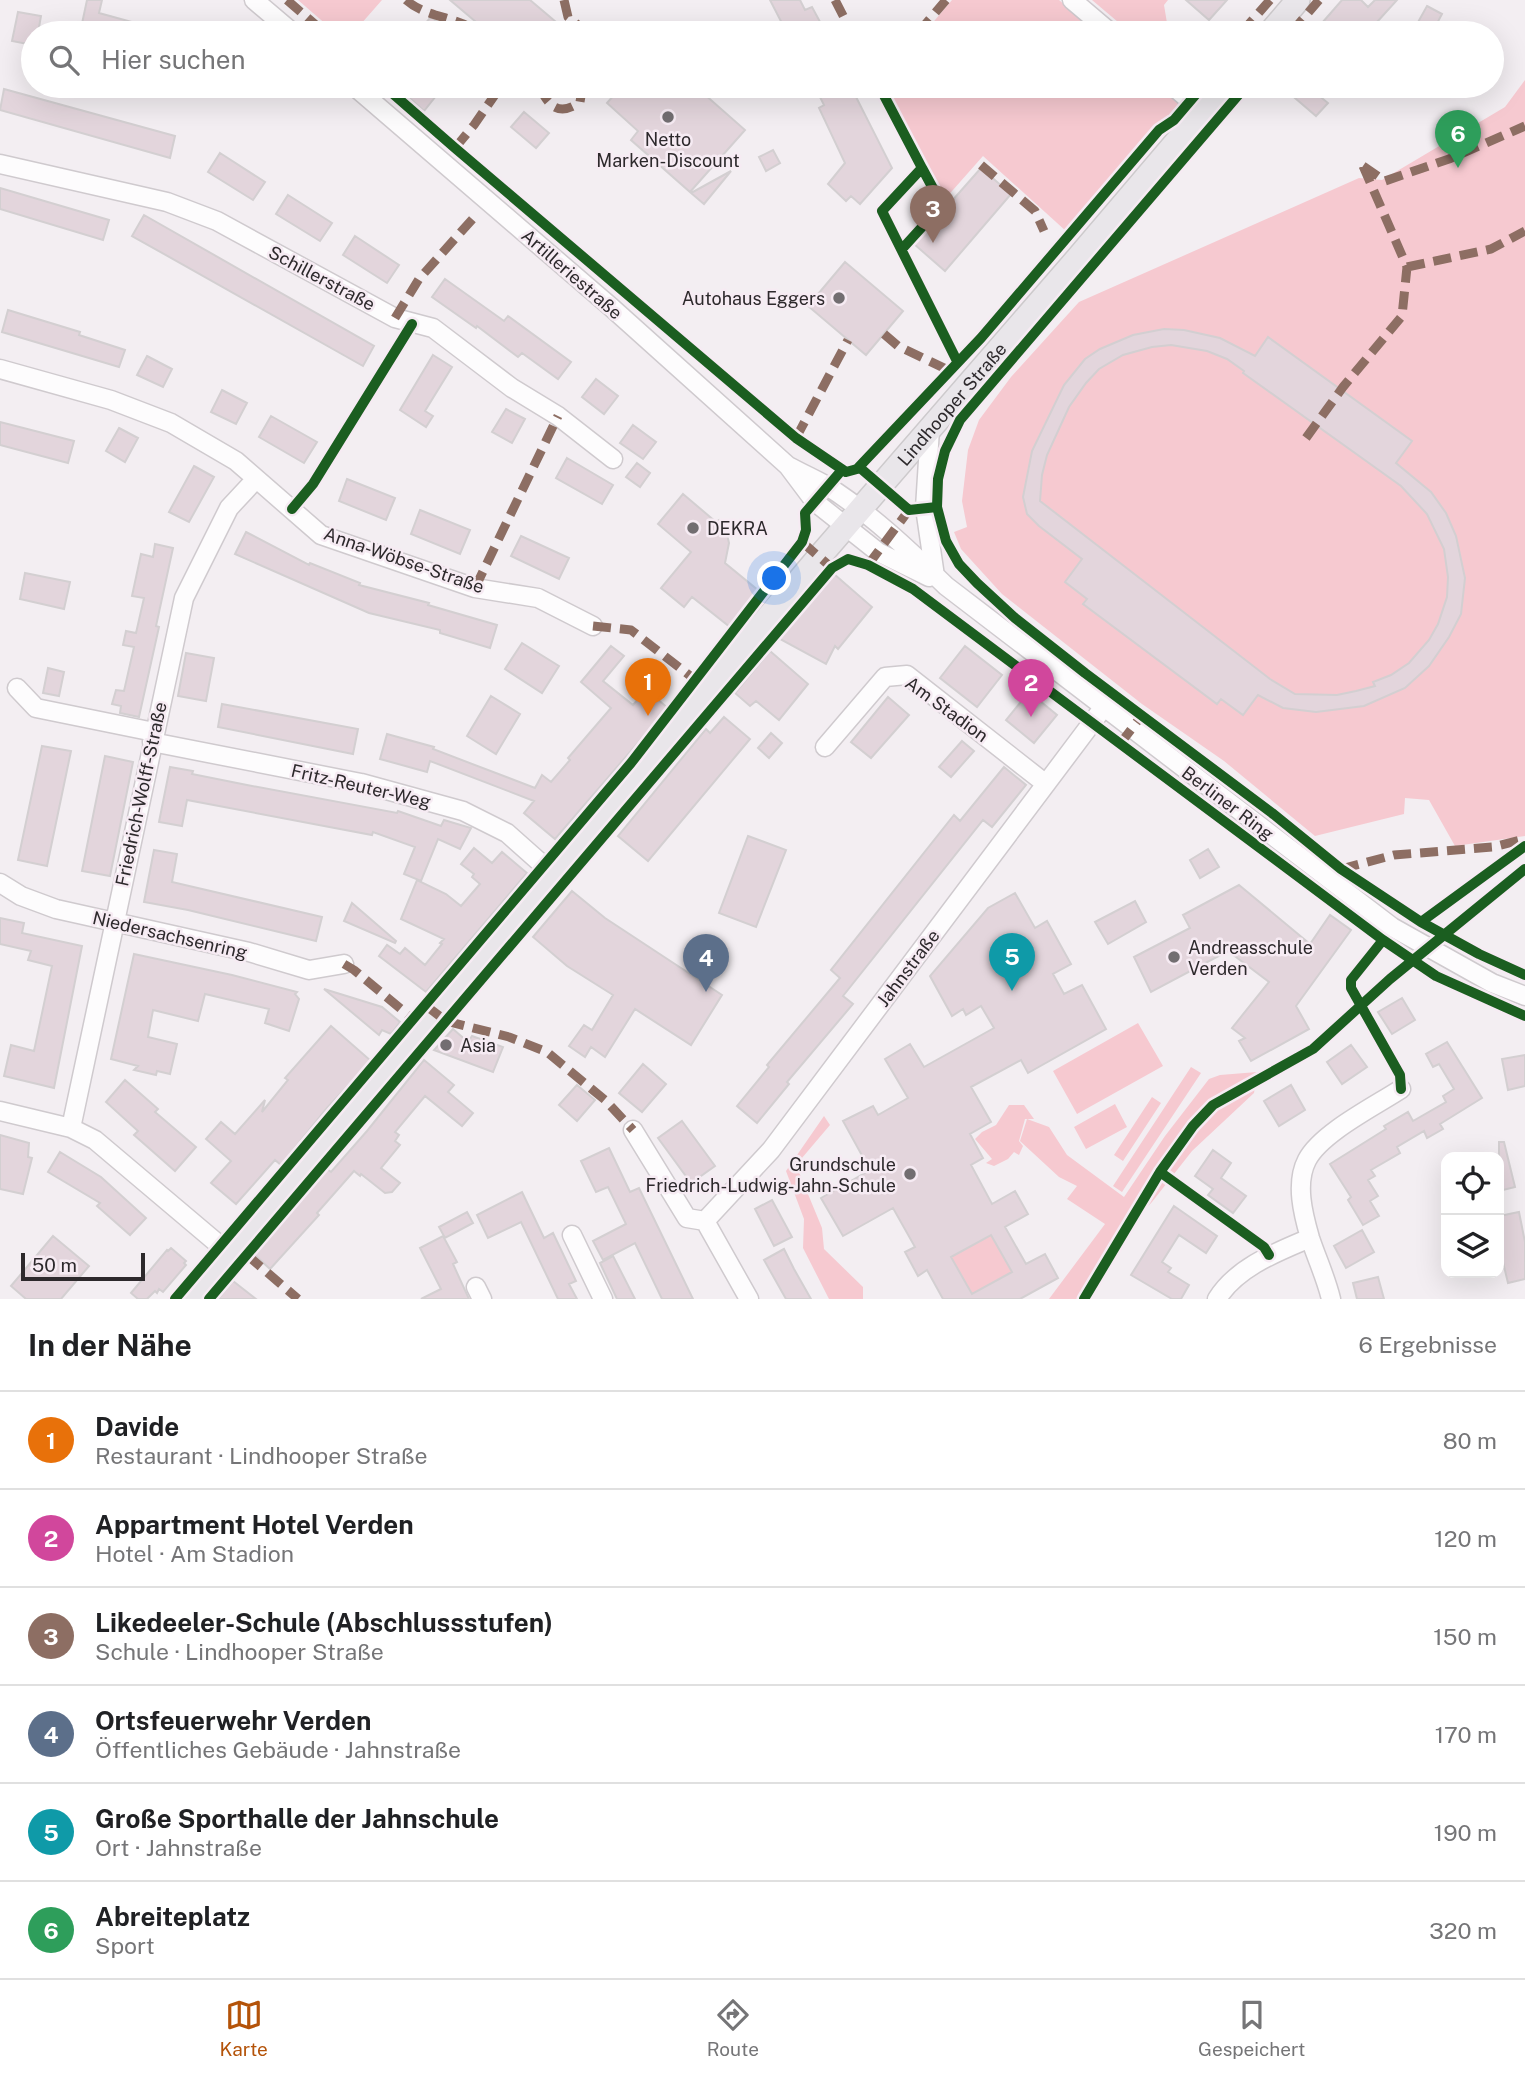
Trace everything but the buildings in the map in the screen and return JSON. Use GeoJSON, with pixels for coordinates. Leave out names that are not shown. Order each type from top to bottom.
{"type":"FeatureCollection","features":[{"type":"Feature","properties":{"kind":"main road"},"geometry":{"type":"LineString","coordinates":[[1280,21],[1298,0]]}},
{"type":"Feature","properties":{"kind":"main road","name":"Lindhooper Straße"},"geometry":{"type":"LineString","coordinates":[[192,1299],[852,518],[1213,98]]}},
{"type":"Feature","properties":{"kind":"street"},"geometry":{"type":"LineString","coordinates":[[254,0],[279,21]]}},
{"type":"Feature","properties":{"kind":"street"},"geometry":{"type":"LineString","coordinates":[[1072,0],[1097,21]]}},
{"type":"Feature","properties":{"kind":"street","name":"Artilleriestraße"},"geometry":{"type":"LineString","coordinates":[[368,98],[601,298],[788,466],[828,487],[852,518]]}},
{"type":"Feature","properties":{"kind":"street"},"geometry":{"type":"LineString","coordinates":[[1187,98],[1202,111]]}},
{"type":"Feature","properties":{"kind":"street","name":"Schillerstraße"},"geometry":{"type":"LineString","coordinates":[[0,164],[167,202],[217,221],[395,318],[433,328],[512,388],[558,416],[613,459]]}},
{"type":"Feature","properties":{"kind":"street","name":"Anna-Wöbse-Straße"},"geometry":{"type":"LineString","coordinates":[[0,369],[111,400],[171,423],[236,461],[321,536],[474,588],[538,598],[593,626]]}},
{"type":"Feature","properties":{"kind":"street"},"geometry":{"type":"LineString","coordinates":[[930,429],[925,508],[940,581]]}},
{"type":"Feature","properties":{"kind":"street","name":"Friedrich-Wolff-Straße"},"geometry":{"type":"LineString","coordinates":[[71,1128],[184,598],[229,508],[256,479]]}},
{"type":"Feature","properties":{"kind":"street","name":"Berliner Ring"},"geometry":{"type":"LineString","coordinates":[[852,518],[891,535],[940,581],[1102,708],[1392,927],[1492,983],[1525,996]]}},
{"type":"Feature","properties":{"kind":"street","name":"Am Stadion"},"geometry":{"type":"LineString","coordinates":[[825,747],[885,677],[907,675],[1046,784]]}},
{"type":"Feature","properties":{"kind":"street","name":"Fritz-Reuter-Weg"},"geometry":{"type":"LineString","coordinates":[[17,688],[36,708],[361,783],[463,811],[507,833],[552,873]]}},
{"type":"Feature","properties":{"kind":"street","name":"Jahnstraße"},"geometry":{"type":"LineString","coordinates":[[705,1222],[780,1140],[1102,708]]}},
{"type":"Feature","properties":{"kind":"street","name":"Niedersachsenring"},"geometry":{"type":"LineString","coordinates":[[0,883],[21,896],[56,909],[249,952],[309,970],[344,964]]}},
{"type":"Feature","properties":{"kind":"street"},"geometry":{"type":"LineString","coordinates":[[1331,1299],[1310,1238],[1301,1189],[1302,1172],[1307,1159],[1317,1147],[1339,1128],[1401,1090]]}},
{"type":"Feature","properties":{"kind":"street"},"geometry":{"type":"LineString","coordinates":[[0,1111],[71,1128],[94,1140],[230,1254]]}},
{"type":"Feature","properties":{"kind":"street"},"geometry":{"type":"LineString","coordinates":[[633,1130],[687,1218],[705,1222],[749,1299]]}},
{"type":"Feature","properties":{"kind":"street"},"geometry":{"type":"LineString","coordinates":[[572,1235],[603,1299]]}},
{"type":"Feature","properties":{"kind":"street"},"geometry":{"type":"LineString","coordinates":[[1217,1299],[1223,1289],[1250,1267],[1269,1255],[1310,1238]]}},
{"type":"Feature","properties":{"kind":"shaded area"},"geometry":{"type":"Polygon","coordinates":[[[298,0],[382,0],[364,21],[322,21],[298,0]]]}},
{"type":"Feature","properties":{"kind":"shaded area"},"geometry":{"type":"Polygon","coordinates":[[[952,0],[1059,0],[1084,21],[934,21],[952,0]]]}},
{"type":"Feature","properties":{"kind":"shaded area"},"geometry":{"type":"Polygon","coordinates":[[[1092,0],[1168,0],[1164,5],[1167,21],[1117,21],[1092,0]]]}},
{"type":"Feature","properties":{"kind":"shaded area"},"geometry":{"type":"Polygon","coordinates":[[[1525,80],[1525,836],[1455,846],[1429,800],[1405,798],[1404,814],[1315,836],[1224,761],[1142,704],[1002,594],[961,549],[954,532],[967,527],[962,501],[968,450],[979,420],[1011,377],[1079,302],[1359,178],[1382,180],[1505,107],[1525,80]]]}},
{"type":"Feature","properties":{"kind":"shaded area"},"geometry":{"type":"Polygon","coordinates":[[[891,98],[1174,98],[1181,104],[1067,232],[983,156],[945,199],[891,98]]]}},
{"type":"Feature","properties":{"kind":"shaded area"},"geometry":{"type":"Polygon","coordinates":[[[1138,1023],[1163,1066],[1077,1114],[1053,1071],[1138,1023]]]}},
{"type":"Feature","properties":{"kind":"shaded area"},"geometry":{"type":"Polygon","coordinates":[[[1191,1067],[1201,1073],[1122,1192],[1113,1186],[1191,1067]]]}},
{"type":"Feature","properties":{"kind":"shaded area"},"geometry":{"type":"Polygon","coordinates":[[[1257,1072],[1254,1093],[1192,1151],[1152,1202],[1117,1239],[1080,1299],[1049,1299],[1105,1224],[1067,1199],[1077,1186],[1059,1177],[1020,1141],[1027,1119],[1049,1127],[1067,1155],[1124,1197],[1165,1136],[1209,1079],[1220,1075],[1257,1072]]]}},
{"type":"Feature","properties":{"kind":"shaded area"},"geometry":{"type":"Polygon","coordinates":[[[1152,1097],[1161,1103],[1123,1161],[1114,1155],[1152,1097]]]}},
{"type":"Feature","properties":{"kind":"shaded area"},"geometry":{"type":"Polygon","coordinates":[[[1115,1104],[1127,1127],[1086,1149],[1074,1127],[1115,1104]]]}},
{"type":"Feature","properties":{"kind":"shaded area"},"geometry":{"type":"Polygon","coordinates":[[[1009,1105],[1024,1105],[1034,1119],[1025,1119],[1019,1141],[1023,1146],[1019,1155],[1014,1152],[1008,1159],[994,1166],[986,1163],[992,1159],[975,1139],[996,1125],[1009,1105]]]}},
{"type":"Feature","properties":{"kind":"shaded area"},"geometry":{"type":"Polygon","coordinates":[[[824,1116],[830,1125],[796,1165],[822,1228],[824,1249],[863,1287],[863,1299],[829,1299],[803,1248],[804,1219],[786,1171],[824,1116]]]}},
{"type":"Feature","properties":{"kind":"shaded area"},"geometry":{"type":"Polygon","coordinates":[[[991,1235],[1012,1272],[972,1294],[951,1257],[991,1235]]]}},
{"type":"Feature","properties":{"kind":"marked path"},"geometry":{"type":"LineString","coordinates":[[287,0],[311,21]]}},
{"type":"Feature","properties":{"kind":"marked path"},"geometry":{"type":"LineString","coordinates":[[406,0],[423,10],[456,21]]}},
{"type":"Feature","properties":{"kind":"marked path"},"geometry":{"type":"LineString","coordinates":[[564,0],[568,17],[573,21]]}},
{"type":"Feature","properties":{"kind":"marked path"},"geometry":{"type":"LineString","coordinates":[[835,0],[846,21]]}},
{"type":"Feature","properties":{"kind":"marked path"},"geometry":{"type":"LineString","coordinates":[[928,21],[946,0]]}},
{"type":"Feature","properties":{"kind":"marked path"},"geometry":{"type":"LineString","coordinates":[[1252,21],[1270,0]]}},
{"type":"Feature","properties":{"kind":"marked path"},"geometry":{"type":"LineString","coordinates":[[1301,21],[1319,0]]}},
{"type":"Feature","properties":{"kind":"marked path"},"geometry":{"type":"LineString","coordinates":[[455,148],[493,98]]}},
{"type":"Feature","properties":{"kind":"marked path"},"geometry":{"type":"LineString","coordinates":[[545,98],[560,109],[573,106],[580,102],[581,98]]}},
{"type":"Feature","properties":{"kind":"marked path"},"geometry":{"type":"LineString","coordinates":[[1363,166],[1385,181],[1449,159],[1525,126]]}},
{"type":"Feature","properties":{"kind":"marked path"},"geometry":{"type":"LineString","coordinates":[[981,165],[1035,211],[1044,231]]}},
{"type":"Feature","properties":{"kind":"marked path"},"geometry":{"type":"LineString","coordinates":[[1306,438],[1343,387],[1402,316],[1407,267],[1363,166]]}},
{"type":"Feature","properties":{"kind":"marked path"},"geometry":{"type":"LineString","coordinates":[[395,318],[419,279],[477,214]]}},
{"type":"Feature","properties":{"kind":"marked path"},"geometry":{"type":"LineString","coordinates":[[1407,267],[1491,249],[1525,231]]}},
{"type":"Feature","properties":{"kind":"marked path"},"geometry":{"type":"LineString","coordinates":[[884,334],[898,346],[948,370]]}},
{"type":"Feature","properties":{"kind":"marked path"},"geometry":{"type":"LineString","coordinates":[[796,438],[848,340]]}},
{"type":"Feature","properties":{"kind":"marked path"},"geometry":{"type":"LineString","coordinates":[[475,588],[558,416]]}},
{"type":"Feature","properties":{"kind":"marked path"},"geometry":{"type":"LineString","coordinates":[[868,565],[909,510]]}},
{"type":"Feature","properties":{"kind":"marked path"},"geometry":{"type":"LineString","coordinates":[[802,542],[832,568]]}},
{"type":"Feature","properties":{"kind":"marked path"},"geometry":{"type":"LineString","coordinates":[[593,626],[631,630],[707,689]]}},
{"type":"Feature","properties":{"kind":"marked path"},"geometry":{"type":"LineString","coordinates":[[1120,744],[1142,715]]}},
{"type":"Feature","properties":{"kind":"marked path"},"geometry":{"type":"LineString","coordinates":[[1341,869],[1394,855],[1493,847],[1525,839]]}},
{"type":"Feature","properties":{"kind":"marked path"},"geometry":{"type":"LineString","coordinates":[[344,964],[413,1019]]}},
{"type":"Feature","properties":{"kind":"marked path"},"geometry":{"type":"LineString","coordinates":[[425,1005],[446,1021],[509,1037],[547,1052],[605,1100],[633,1130]]}},
{"type":"Feature","properties":{"kind":"marked path"},"geometry":{"type":"LineString","coordinates":[[247,1255],[298,1299]]}},
{"type":"Feature","properties":{"kind":"cycle path"},"geometry":{"type":"LineString","coordinates":[[398,98],[796,438],[846,472],[857,469],[981,338],[1159,130],[1174,120],[1193,98]]}},
{"type":"Feature","properties":{"kind":"cycle path"},"geometry":{"type":"LineString","coordinates":[[885,98],[922,168],[882,211],[957,361]]}},
{"type":"Feature","properties":{"kind":"cycle path"},"geometry":{"type":"LineString","coordinates":[[1236,98],[960,420],[945,451],[938,479],[937,507],[946,541],[959,564],[1015,618],[1272,813],[1341,869],[1421,922],[1479,954],[1525,975]]}},
{"type":"Feature","properties":{"kind":"cycle path"},"geometry":{"type":"LineString","coordinates":[[902,249],[942,205],[922,168]]}},
{"type":"Feature","properties":{"kind":"cycle path"},"geometry":{"type":"LineString","coordinates":[[292,509],[313,484],[412,324]]}},
{"type":"Feature","properties":{"kind":"cycle path"},"geometry":{"type":"LineString","coordinates":[[859,467],[909,510],[937,507]]}},
{"type":"Feature","properties":{"kind":"cycle path"},"geometry":{"type":"LineString","coordinates":[[175,1299],[631,763],[802,542],[806,530],[805,513],[841,471]]}},
{"type":"Feature","properties":{"kind":"cycle path"},"geometry":{"type":"LineString","coordinates":[[209,1299],[832,568],[848,559],[868,565],[913,589],[1383,940],[1436,976],[1525,1016]]}},
{"type":"Feature","properties":{"kind":"cycle path"},"geometry":{"type":"LineString","coordinates":[[1421,922],[1525,846]]}},
{"type":"Feature","properties":{"kind":"cycle path"},"geometry":{"type":"LineString","coordinates":[[1084,1299],[1160,1172],[1193,1126],[1213,1105],[1313,1049],[1390,979],[1525,869]]}},
{"type":"Feature","properties":{"kind":"cycle path"},"geometry":{"type":"LineString","coordinates":[[1383,940],[1351,980],[1351,988],[1400,1075],[1401,1089]]}},
{"type":"Feature","properties":{"kind":"cycle path"},"geometry":{"type":"LineString","coordinates":[[1160,1172],[1264,1247],[1269,1255]]}},
{"type":"Feature","properties":{"kind":"place","name":"Netto Marken-Discount"},"geometry":{"type":"Point","coordinates":[668,117]}},
{"type":"Feature","properties":{"kind":"place","name":"Abreiteplatz"},"geometry":{"type":"Point","coordinates":[1458,168]}},
{"type":"Feature","properties":{"kind":"place","name":"Likedeeler-Schule (Abschlussstufen)"},"geometry":{"type":"Point","coordinates":[933,243]}},
{"type":"Feature","properties":{"kind":"place","name":"Autohaus Eggers"},"geometry":{"type":"Point","coordinates":[839,298]}},
{"type":"Feature","properties":{"kind":"place","name":"DEKRA"},"geometry":{"type":"Point","coordinates":[693,528]}},
{"type":"Feature","properties":{"kind":"place","name":"Davide"},"geometry":{"type":"Point","coordinates":[648,716]}},
{"type":"Feature","properties":{"kind":"place","name":"Appartment Hotel Verden"},"geometry":{"type":"Point","coordinates":[1031,717]}},
{"type":"Feature","properties":{"kind":"place","name":"Andreasschule Verden"},"geometry":{"type":"Point","coordinates":[1174,957]}},
{"type":"Feature","properties":{"kind":"place","name":"Große Sporthalle der Jahnschule"},"geometry":{"type":"Point","coordinates":[1012,991]}},
{"type":"Feature","properties":{"kind":"place","name":"Ortsfeuerwehr Verden"},"geometry":{"type":"Point","coordinates":[706,992]}},
{"type":"Feature","properties":{"kind":"place","name":"Asia"},"geometry":{"type":"Point","coordinates":[446,1045]}},
{"type":"Feature","properties":{"kind":"place","name":"Grundschule Friedrich-Ludwig-Jahn-Schule"},"geometry":{"type":"Point","coordinates":[910,1174]}}]}
